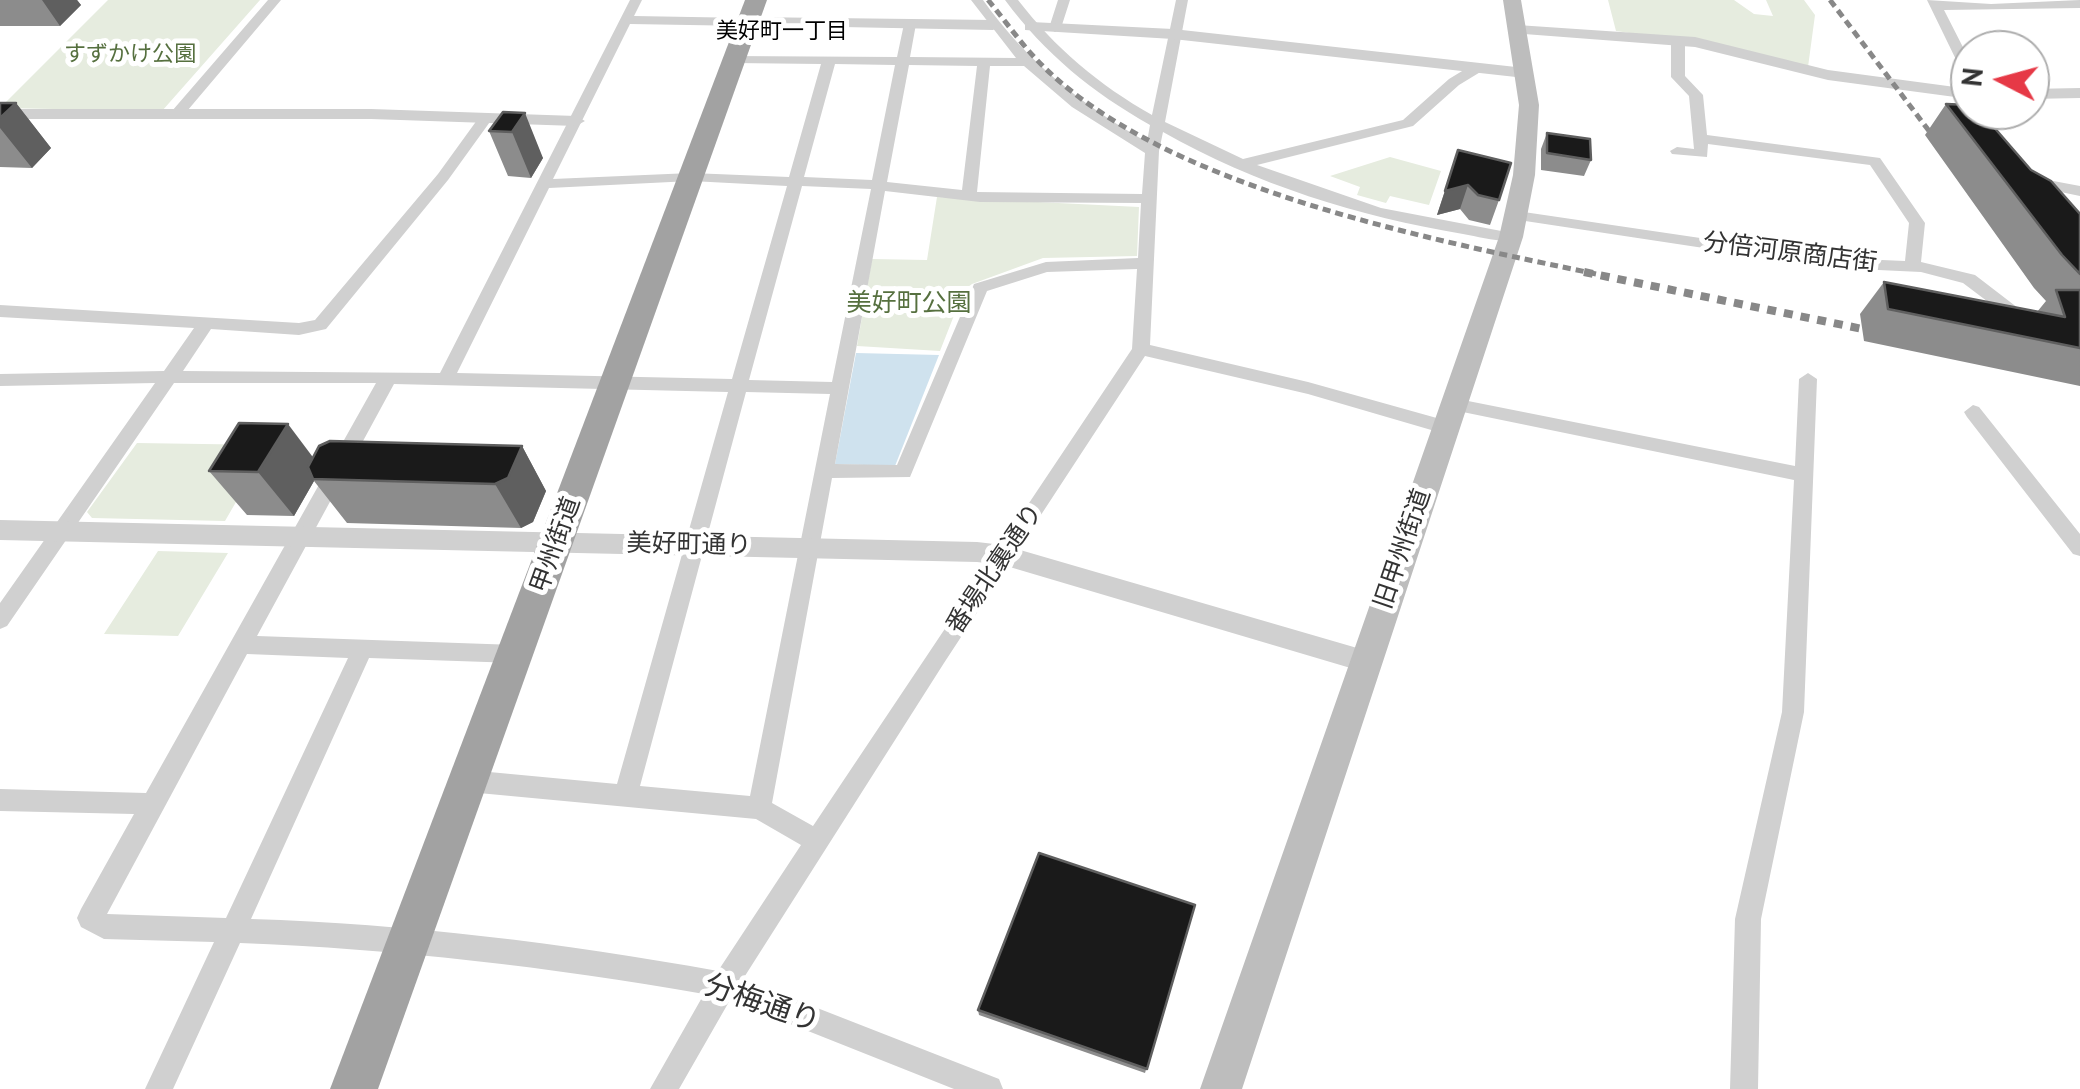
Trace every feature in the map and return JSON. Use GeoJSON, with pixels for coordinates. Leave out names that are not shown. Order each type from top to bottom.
{"type":"FeatureCollection","features":[{"type":"Feature","properties":{"kind":"highway","name":"甲州街道"},"geometry":{"type":"LineString","coordinates":[[354,1089],[752,11]]}},
{"type":"Feature","properties":{"kind":"main road","name":"旧甲州街道"},"geometry":{"type":"LineString","coordinates":[[1221,1089],[1514,226],[1529,106],[1512,0]]}},
{"type":"Feature","properties":{"kind":"street"},"geometry":{"type":"LineString","coordinates":[[176,114],[275,0]]}},
{"type":"Feature","properties":{"kind":"street"},"geometry":{"type":"LineString","coordinates":[[446,378],[636,0]]}},
{"type":"Feature","properties":{"kind":"street"},"geometry":{"type":"LineString","coordinates":[[977,0],[1026,62],[1098,119],[1152,151]]}},
{"type":"Feature","properties":{"kind":"street","name":"分倍河原商店街"},"geometry":{"type":"LineString","coordinates":[[1011,0],[1031,27],[1084,76],[1157,123],[1242,164],[1379,212],[1836,263],[1912,267],[1970,279],[2014,313],[2042,315]]}},
{"type":"Feature","properties":{"kind":"street"},"geometry":{"type":"LineString","coordinates":[[1055,28],[1064,0]]}},
{"type":"Feature","properties":{"kind":"street"},"geometry":{"type":"LineString","coordinates":[[1182,0],[1152,151],[1142,350],[1449,415],[1804,475]]}},
{"type":"Feature","properties":{"kind":"street"},"geometry":{"type":"LineString","coordinates":[[1934,2],[2004,11],[2015,6],[2080,4]]}},
{"type":"Feature","properties":{"kind":"street"},"geometry":{"type":"LineString","coordinates":[[1934,2],[1950,34]]}},
{"type":"Feature","properties":{"kind":"street"},"geometry":{"type":"LineString","coordinates":[[626,20],[752,11],[910,24],[993,25]]}},
{"type":"Feature","properties":{"kind":"street"},"geometry":{"type":"LineString","coordinates":[[760,808],[910,24]]}},
{"type":"Feature","properties":{"kind":"street"},"geometry":{"type":"LineString","coordinates":[[1031,27],[1173,34],[1525,73]]}},
{"type":"Feature","properties":{"kind":"street"},"geometry":{"type":"LineString","coordinates":[[1517,30],[1678,40],[1950,102]]}},
{"type":"Feature","properties":{"kind":"street"},"geometry":{"type":"LineString","coordinates":[[1677,151],[1702,154],[1696,95],[1678,77],[1678,40]]}},
{"type":"Feature","properties":{"kind":"street"},"geometry":{"type":"LineString","coordinates":[[734,59],[1026,62]]}},
{"type":"Feature","properties":{"kind":"street"},"geometry":{"type":"LineString","coordinates":[[625,797],[830,60]]}},
{"type":"Feature","properties":{"kind":"street"},"geometry":{"type":"LineString","coordinates":[[969,196],[984,62]]}},
{"type":"Feature","properties":{"kind":"street"},"geometry":{"type":"LineString","coordinates":[[1242,164],[1408,124],[1454,82],[1477,68]]}},
{"type":"Feature","properties":{"kind":"street"},"geometry":{"type":"LineString","coordinates":[[2050,94],[2080,93]]}},
{"type":"Feature","properties":{"kind":"street"},"geometry":{"type":"LineString","coordinates":[[0,114],[576,121]]}},
{"type":"Feature","properties":{"kind":"street"},"geometry":{"type":"LineString","coordinates":[[0,311],[299,329],[326,320],[485,119]]}},
{"type":"Feature","properties":{"kind":"street"},"geometry":{"type":"LineString","coordinates":[[1701,138],[1875,161],[1917,223],[1912,267]]}},
{"type":"Feature","properties":{"kind":"street"},"geometry":{"type":"LineString","coordinates":[[544,184],[691,177],[877,185],[969,196],[1148,199]]}},
{"type":"Feature","properties":{"kind":"street"},"geometry":{"type":"LineString","coordinates":[[2010,179],[2080,195],[2080,209],[2032,200],[2010,179]]}},
{"type":"Feature","properties":{"kind":"street"},"geometry":{"type":"LineString","coordinates":[[824,470],[903,472],[980,288],[1046,267],[1148,263]]}},
{"type":"Feature","properties":{"kind":"street"},"geometry":{"type":"LineString","coordinates":[[0,620],[172,378],[205,325]]}},
{"type":"Feature","properties":{"kind":"street","name":"番場北裏通り"},"geometry":{"type":"LineString","coordinates":[[664,1089],[724,986],[1003,556],[1142,350]]}},
{"type":"Feature","properties":{"kind":"street"},"geometry":{"type":"LineString","coordinates":[[0,800],[152,804],[388,378]]}},
{"type":"Feature","properties":{"kind":"street"},"geometry":{"type":"LineString","coordinates":[[0,380],[446,378],[840,388]]}},
{"type":"Feature","properties":{"kind":"street"},"geometry":{"type":"LineString","coordinates":[[1744,1089],[1748,919],[1793,712],[1808,380]]}},
{"type":"Feature","properties":{"kind":"street"},"geometry":{"type":"LineString","coordinates":[[1974,412],[2080,548]]}},
{"type":"Feature","properties":{"kind":"street","name":"美好町通り"},"geometry":{"type":"LineString","coordinates":[[0,530],[696,545],[1003,556],[1364,661]]}},
{"type":"Feature","properties":{"kind":"street"},"geometry":{"type":"LineString","coordinates":[[241,645],[516,654]]}},
{"type":"Feature","properties":{"kind":"street"},"geometry":{"type":"LineString","coordinates":[[159,1089],[363,649]]}},
{"type":"Feature","properties":{"kind":"street"},"geometry":{"type":"LineString","coordinates":[[468,780],[760,808],[819,842]]}},
{"type":"Feature","properties":{"kind":"street","name":"分梅通り"},"geometry":{"type":"LineString","coordinates":[[152,804],[90,918],[104,926],[359,935],[573,958],[724,986],[989,1089]]}},
{"type":"Feature","properties":{"kind":"green space","name":"すずかけ公園"},"geometry":{"type":"Polygon","coordinates":[[[108,0],[260,0],[162,111],[0,108],[108,0]]]}},
{"type":"Feature","properties":{"kind":"green space"},"geometry":{"type":"Polygon","coordinates":[[[1608,0],[1734,0],[1754,14],[1773,16],[1766,0],[1804,0],[1815,15],[1808,67],[1733,48],[1616,31],[1608,0]]]}},
{"type":"Feature","properties":{"kind":"green space"},"geometry":{"type":"Polygon","coordinates":[[[1390,157],[1441,171],[1429,205],[1390,196],[1386,203],[1357,195],[1360,187],[1330,176],[1390,157]]]}},
{"type":"Feature","properties":{"kind":"green space","name":"美好町公園"},"geometry":{"type":"Polygon","coordinates":[[[937,197],[1139,207],[1137,256],[1043,258],[972,284],[964,290],[940,351],[857,346],[872,259],[927,260],[937,197]]]}},
{"type":"Feature","properties":{"kind":"green space"},"geometry":{"type":"Polygon","coordinates":[[[137,443],[269,445],[225,521],[92,518],[87,512],[137,443]]]}},
{"type":"Feature","properties":{"kind":"green space"},"geometry":{"type":"Polygon","coordinates":[[[158,551],[228,553],[178,636],[104,634],[158,551]]]}},
{"type":"Feature","properties":{"kind":"water"},"geometry":{"type":"Polygon","coordinates":[[[856,353],[939,355],[895,466],[835,464],[856,353]]]}},
{"type":"Feature","properties":{"kind":"building"},"geometry":{"type":"Polygon","coordinates":[[[0,103],[16,103],[0,118],[0,103]]]}},
{"type":"Feature","properties":{"kind":"building"},"geometry":{"type":"Polygon","coordinates":[[[503,112],[525,113],[512,132],[489,131],[503,112]]]}},
{"type":"Feature","properties":{"kind":"building"},"geometry":{"type":"Polygon","coordinates":[[[1966,130],[1996,130],[2031,170],[2051,181],[2080,214],[2080,274],[1966,130]]]}},
{"type":"Feature","properties":{"kind":"building"},"geometry":{"type":"Polygon","coordinates":[[[1547,133],[1590,139],[1591,160],[1547,153],[1547,133]]]}},
{"type":"Feature","properties":{"kind":"building"},"geometry":{"type":"Polygon","coordinates":[[[1458,150],[1511,163],[1499,200],[1478,195],[1468,185],[1445,191],[1458,150]]]}},
{"type":"Feature","properties":{"kind":"building"},"geometry":{"type":"Polygon","coordinates":[[[1884,282],[2065,317],[2056,290],[2080,290],[2080,348],[1888,309],[1884,282]]]}},
{"type":"Feature","properties":{"kind":"building"},"geometry":{"type":"Polygon","coordinates":[[[239,423],[288,424],[258,472],[209,471],[239,423]]]}},
{"type":"Feature","properties":{"kind":"building"},"geometry":{"type":"Polygon","coordinates":[[[330,441],[522,446],[508,478],[495,484],[313,479],[308,467],[319,446],[330,441]]]}},
{"type":"Feature","properties":{"kind":"building"},"geometry":{"type":"Polygon","coordinates":[[[1039,853],[1195,905],[1147,1069],[978,1010],[1039,853]]]}},
{"type":"Feature","properties":{"kind":"railway"},"geometry":{"type":"LineString","coordinates":[[988,0],[1036,59],[1088,104],[1151,142],[1222,174],[1377,224],[1596,274]]}},
{"type":"Feature","properties":{"kind":"railway"},"geometry":{"type":"LineString","coordinates":[[1830,0],[1945,152]]}},
{"type":"Feature","properties":{"kind":"railway"},"geometry":{"type":"LineString","coordinates":[[1584,272],[1887,334]]}},
{"type":"Feature","properties":{"kind":"district","name":"美好町一丁目"},"geometry":{"type":"Point","coordinates":[782,32]}}]}
